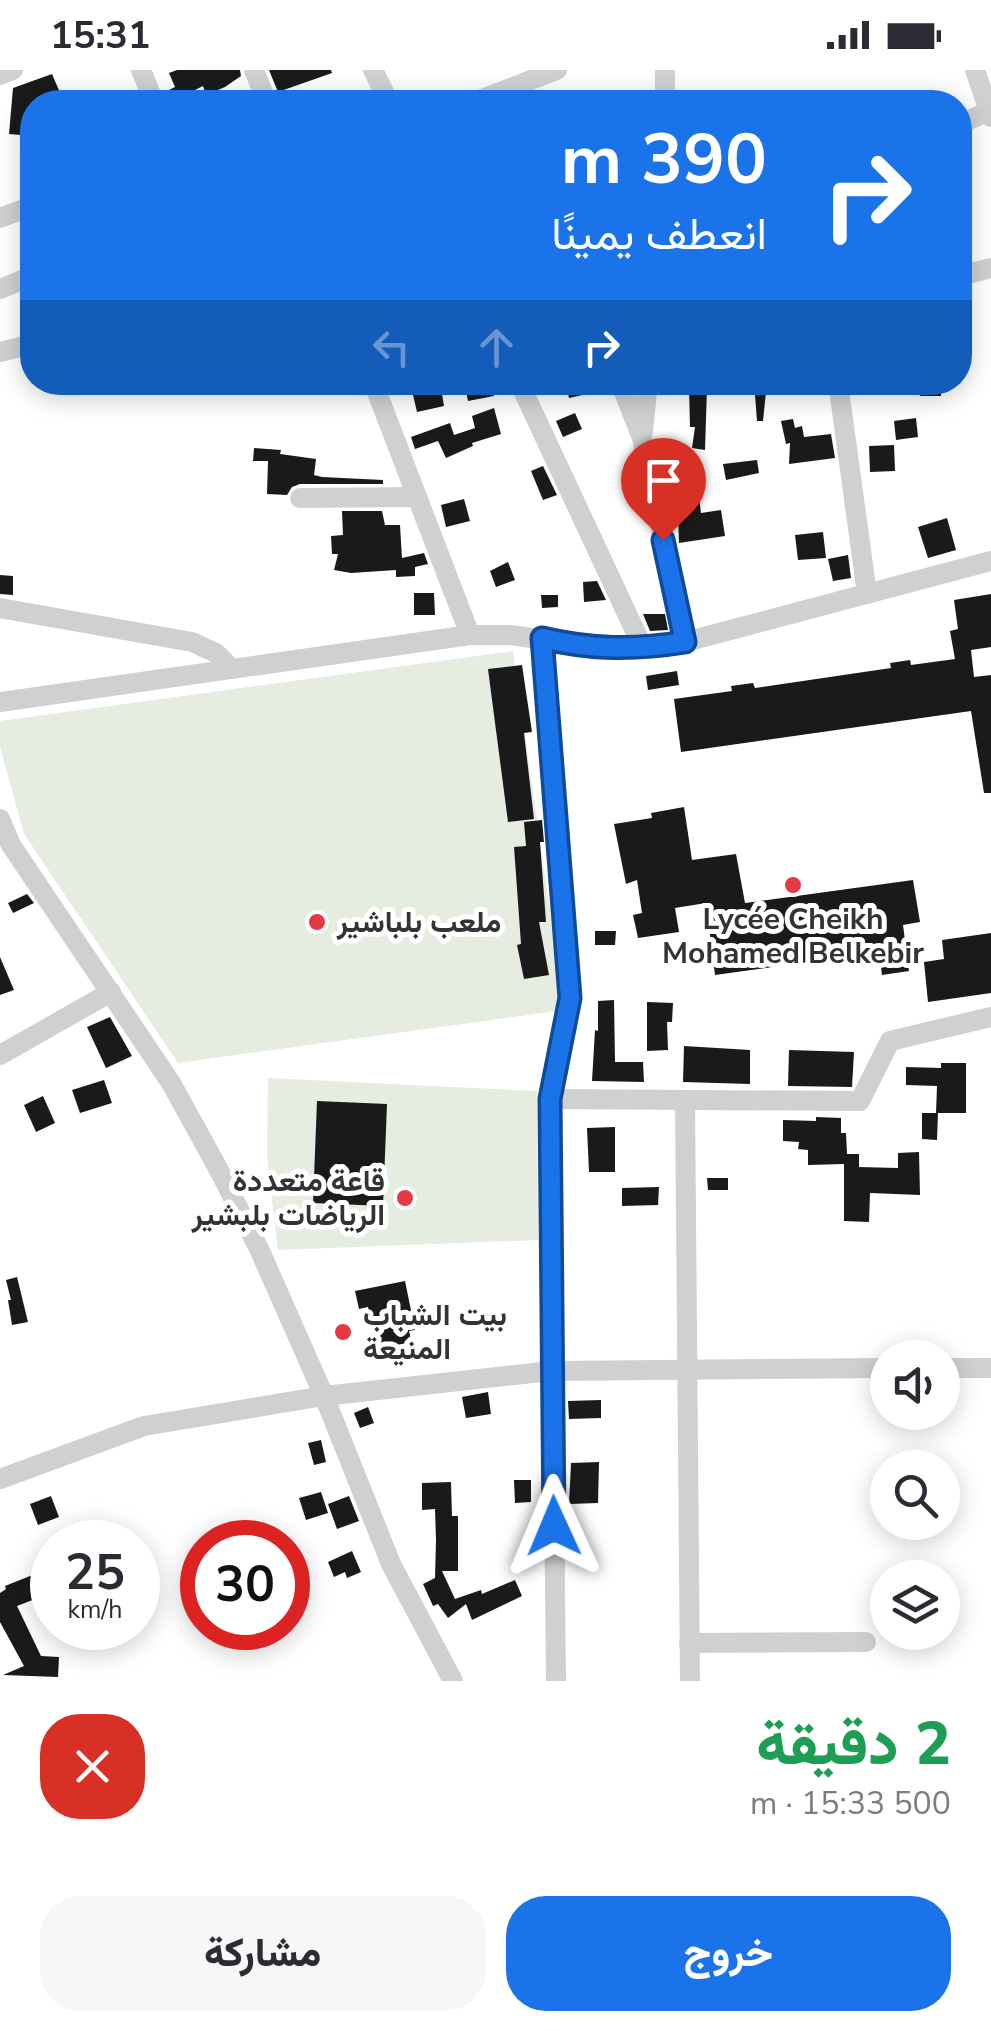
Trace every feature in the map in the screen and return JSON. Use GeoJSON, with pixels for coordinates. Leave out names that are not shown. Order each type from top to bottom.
{"type":"FeatureCollection","features":[{"type":"Feature","properties":{"kind":"street"},"geometry":{"type":"LineString","coordinates":[[0,75],[14,70]]}},
{"type":"Feature","properties":{"kind":"street"},"geometry":{"type":"LineString","coordinates":[[504,88],[557,70]]}},
{"type":"Feature","properties":{"kind":"street"},"geometry":{"type":"LineString","coordinates":[[975,70],[990,112]]}},
{"type":"Feature","properties":{"kind":"street"},"geometry":{"type":"LineString","coordinates":[[378,395],[470,635]]}},
{"type":"Feature","properties":{"kind":"street"},"geometry":{"type":"LineString","coordinates":[[525,395],[643,648]]}},
{"type":"Feature","properties":{"kind":"street"},"geometry":{"type":"LineString","coordinates":[[625,395],[642,438],[685,642]]}},
{"type":"Feature","properties":{"kind":"street"},"geometry":{"type":"LineString","coordinates":[[642,438],[647,395]]}},
{"type":"Feature","properties":{"kind":"street"},"geometry":{"type":"LineString","coordinates":[[840,395],[867,594]]}},
{"type":"Feature","properties":{"kind":"street"},"geometry":{"type":"LineString","coordinates":[[300,498],[418,497]]}},
{"type":"Feature","properties":{"kind":"street"},"geometry":{"type":"LineString","coordinates":[[0,702],[470,635],[542,638],[585,648],[643,648],[685,642],[991,561]]}},
{"type":"Feature","properties":{"kind":"street"},"geometry":{"type":"LineString","coordinates":[[0,608],[192,642],[216,653],[232,669]]}},
{"type":"Feature","properties":{"kind":"street"},"geometry":{"type":"LineString","coordinates":[[542,638],[570,998],[550,1099],[556,1681]]}},
{"type":"Feature","properties":{"kind":"street"},"geometry":{"type":"LineString","coordinates":[[0,819],[6,847],[111,992],[170,1083],[220,1172],[260,1250],[324,1396],[391,1564],[453,1681]]}},
{"type":"Feature","properties":{"kind":"street"},"geometry":{"type":"LineString","coordinates":[[0,1054],[111,992]]}},
{"type":"Feature","properties":{"kind":"street"},"geometry":{"type":"LineString","coordinates":[[550,1099],[860,1100],[890,1042],[991,1018]]}},
{"type":"Feature","properties":{"kind":"street"},"geometry":{"type":"LineString","coordinates":[[685,1100],[690,1681]]}},
{"type":"Feature","properties":{"kind":"street"},"geometry":{"type":"LineString","coordinates":[[0,1479],[144,1426],[324,1396],[551,1371],[870,1368]]}},
{"type":"Feature","properties":{"kind":"street"},"geometry":{"type":"LineString","coordinates":[[960,1368],[991,1368]]}},
{"type":"Feature","properties":{"kind":"street"},"geometry":{"type":"LineString","coordinates":[[689,1643],[866,1642]]}},
{"type":"Feature","properties":{"kind":"shaded area","name":"ملعب بلباشير"},"geometry":{"type":"Polygon","coordinates":[[[513,651],[564,1010],[178,1063],[24,834],[0,747],[0,721],[513,651]]]}},
{"type":"Feature","properties":{"kind":"shaded area","name":"قاعة متعددة الرياضات بلبشير"},"geometry":{"type":"Polygon","coordinates":[[[268,1078],[537,1091],[538,1240],[278,1250],[267,1157],[268,1078]]]}},
{"type":"Feature","properties":{"kind":"building"},"geometry":{"type":"Polygon","coordinates":[[[240,70],[241,76],[218,90],[204,90],[203,86],[195,90],[169,90],[175,87],[169,73],[240,70]]]}},
{"type":"Feature","properties":{"kind":"building"},"geometry":{"type":"Polygon","coordinates":[[[269,70],[331,70],[332,73],[277,90],[269,70]]]}},
{"type":"Feature","properties":{"kind":"building"},"geometry":{"type":"Polygon","coordinates":[[[52,74],[59,90],[20,90],[20,135],[9,134],[13,88],[52,74]]]}},
{"type":"Feature","properties":{"kind":"building"},"geometry":{"type":"Polygon","coordinates":[[[413,395],[442,395],[444,406],[417,412],[413,395]]]}},
{"type":"Feature","properties":{"kind":"building"},"geometry":{"type":"Polygon","coordinates":[[[467,395],[494,396],[468,401],[467,395]]]}},
{"type":"Feature","properties":{"kind":"building"},"geometry":{"type":"Polygon","coordinates":[[[689,395],[707,395],[705,450],[692,448],[695,427],[690,427],[689,395]]]}},
{"type":"Feature","properties":{"kind":"building"},"geometry":{"type":"Polygon","coordinates":[[[755,395],[766,395],[763,421],[757,421],[755,395]]]}},
{"type":"Feature","properties":{"kind":"building"},"geometry":{"type":"Polygon","coordinates":[[[494,408],[501,434],[472,443],[473,446],[446,458],[438,441],[415,449],[411,437],[450,423],[454,435],[475,428],[472,416],[494,408]]]}},
{"type":"Feature","properties":{"kind":"building"},"geometry":{"type":"Polygon","coordinates":[[[575,413],[582,429],[563,437],[556,421],[575,413]]]}},
{"type":"Feature","properties":{"kind":"building"},"geometry":{"type":"Polygon","coordinates":[[[916,418],[918,437],[896,440],[894,421],[916,418]]]}},
{"type":"Feature","properties":{"kind":"building"},"geometry":{"type":"Polygon","coordinates":[[[793,419],[795,428],[802,426],[804,437],[831,434],[835,458],[789,464],[790,443],[786,444],[781,421],[793,419]]]}},
{"type":"Feature","properties":{"kind":"building"},"geometry":{"type":"Polygon","coordinates":[[[894,445],[895,471],[870,472],[869,446],[894,445]]]}},
{"type":"Feature","properties":{"kind":"building"},"geometry":{"type":"Polygon","coordinates":[[[254,448],[316,459],[314,475],[383,480],[383,484],[300,484],[287,495],[267,494],[268,461],[253,461],[254,448]]]}},
{"type":"Feature","properties":{"kind":"building"},"geometry":{"type":"Polygon","coordinates":[[[757,460],[759,473],[726,480],[723,464],[757,460]]]}},
{"type":"Feature","properties":{"kind":"building"},"geometry":{"type":"Polygon","coordinates":[[[543,466],[557,495],[543,500],[531,471],[543,466]]]}},
{"type":"Feature","properties":{"kind":"building"},"geometry":{"type":"Polygon","coordinates":[[[695,467],[701,513],[721,510],[725,536],[679,543],[678,517],[688,516],[685,492],[676,493],[674,470],[695,467]]]}},
{"type":"Feature","properties":{"kind":"building"},"geometry":{"type":"Polygon","coordinates":[[[464,499],[470,521],[446,527],[441,505],[464,499]]]}},
{"type":"Feature","properties":{"kind":"building"},"geometry":{"type":"Polygon","coordinates":[[[342,511],[382,511],[385,525],[400,525],[402,558],[424,553],[428,564],[415,567],[415,576],[396,577],[396,570],[334,570],[338,554],[332,554],[331,536],[343,535],[342,511]]]}},
{"type":"Feature","properties":{"kind":"building"},"geometry":{"type":"Polygon","coordinates":[[[947,518],[956,550],[928,558],[918,527],[947,518]]]}},
{"type":"Feature","properties":{"kind":"building"},"geometry":{"type":"Polygon","coordinates":[[[823,532],[826,558],[798,560],[795,535],[823,532]]]}},
{"type":"Feature","properties":{"kind":"building"},"geometry":{"type":"Polygon","coordinates":[[[848,555],[851,578],[833,581],[828,559],[848,555]]]}},
{"type":"Feature","properties":{"kind":"building"},"geometry":{"type":"Polygon","coordinates":[[[508,562],[515,580],[496,587],[490,571],[508,562]]]}},
{"type":"Feature","properties":{"kind":"building"},"geometry":{"type":"Polygon","coordinates":[[[0,575],[13,576],[13,595],[0,594],[0,575]]]}},
{"type":"Feature","properties":{"kind":"building"},"geometry":{"type":"Polygon","coordinates":[[[597,581],[606,600],[584,602],[583,582],[597,581]]]}},
{"type":"Feature","properties":{"kind":"building"},"geometry":{"type":"Polygon","coordinates":[[[414,593],[434,593],[435,615],[414,615],[414,593]]]}},
{"type":"Feature","properties":{"kind":"building"},"geometry":{"type":"Polygon","coordinates":[[[991,594],[991,647],[971,650],[974,677],[991,675],[991,793],[984,793],[971,711],[681,752],[674,699],[732,691],[731,686],[753,683],[755,688],[891,668],[890,663],[910,660],[911,665],[955,659],[950,631],[958,629],[954,600],[991,594]]]}},
{"type":"Feature","properties":{"kind":"building"},"geometry":{"type":"Polygon","coordinates":[[[541,595],[558,595],[558,607],[542,608],[541,595]]]}},
{"type":"Feature","properties":{"kind":"building"},"geometry":{"type":"Polygon","coordinates":[[[643,614],[665,614],[668,630],[650,631],[643,614]]]}},
{"type":"Feature","properties":{"kind":"building"},"geometry":{"type":"Polygon","coordinates":[[[522,665],[532,732],[524,733],[534,819],[508,822],[488,669],[522,665]]]}},
{"type":"Feature","properties":{"kind":"building"},"geometry":{"type":"Polygon","coordinates":[[[677,671],[679,685],[648,690],[646,676],[677,671]]]}},
{"type":"Feature","properties":{"kind":"building"},"geometry":{"type":"Polygon","coordinates":[[[684,807],[692,860],[736,854],[745,903],[913,880],[920,922],[903,925],[909,971],[882,975],[879,952],[715,975],[706,903],[675,908],[679,932],[638,938],[633,915],[642,913],[637,880],[626,884],[614,824],[652,818],[651,813],[684,807]]]}},
{"type":"Feature","properties":{"kind":"building"},"geometry":{"type":"Polygon","coordinates":[[[542,820],[546,922],[539,922],[549,975],[524,979],[517,945],[521,944],[514,847],[526,846],[524,822],[542,820]]]}},
{"type":"Feature","properties":{"kind":"building"},"geometry":{"type":"Polygon","coordinates":[[[27,894],[34,903],[13,913],[8,903],[27,894]]]}},
{"type":"Feature","properties":{"kind":"building"},"geometry":{"type":"Polygon","coordinates":[[[595,931],[616,931],[615,945],[595,945],[595,931]]]}},
{"type":"Feature","properties":{"kind":"building"},"geometry":{"type":"Polygon","coordinates":[[[991,933],[991,993],[928,1002],[924,962],[944,959],[942,940],[991,933]]]}},
{"type":"Feature","properties":{"kind":"building"},"geometry":{"type":"Polygon","coordinates":[[[0,957],[14,990],[0,995],[0,957]]]}},
{"type":"Feature","properties":{"kind":"building"},"geometry":{"type":"Polygon","coordinates":[[[614,1000],[615,1062],[643,1062],[644,1082],[592,1081],[598,1001],[614,1000]]]}},
{"type":"Feature","properties":{"kind":"building"},"geometry":{"type":"Polygon","coordinates":[[[647,1002],[673,1003],[672,1022],[667,1022],[668,1050],[647,1051],[647,1002]]]}},
{"type":"Feature","properties":{"kind":"building"},"geometry":{"type":"Polygon","coordinates":[[[110,1017],[132,1056],[106,1068],[87,1027],[110,1017]]]}},
{"type":"Feature","properties":{"kind":"building"},"geometry":{"type":"Polygon","coordinates":[[[684,1046],[750,1050],[750,1084],[683,1082],[684,1046]]]}},
{"type":"Feature","properties":{"kind":"building"},"geometry":{"type":"Polygon","coordinates":[[[789,1050],[854,1052],[852,1087],[788,1086],[789,1050]]]}},
{"type":"Feature","properties":{"kind":"building"},"geometry":{"type":"Polygon","coordinates":[[[941,1063],[966,1063],[966,1113],[936,1113],[937,1086],[906,1085],[906,1067],[941,1068],[941,1063]]]}},
{"type":"Feature","properties":{"kind":"building"},"geometry":{"type":"Polygon","coordinates":[[[104,1080],[112,1103],[80,1113],[72,1090],[104,1080]]]}},
{"type":"Feature","properties":{"kind":"building"},"geometry":{"type":"Polygon","coordinates":[[[43,1096],[55,1123],[36,1132],[24,1105],[43,1096]]]}},
{"type":"Feature","properties":{"kind":"building"},"geometry":{"type":"Polygon","coordinates":[[[317,1101],[387,1104],[383,1206],[313,1203],[317,1101]]]}},
{"type":"Feature","properties":{"kind":"building"},"geometry":{"type":"Polygon","coordinates":[[[922,1113],[938,1113],[937,1140],[922,1139],[922,1113]]]}},
{"type":"Feature","properties":{"kind":"building"},"geometry":{"type":"Polygon","coordinates":[[[816,1117],[841,1118],[847,1154],[859,1154],[859,1167],[898,1168],[898,1153],[919,1152],[920,1195],[870,1193],[869,1222],[844,1221],[844,1164],[808,1165],[808,1150],[798,1149],[799,1142],[783,1141],[783,1120],[816,1121],[816,1117]]]}},
{"type":"Feature","properties":{"kind":"building"},"geometry":{"type":"Polygon","coordinates":[[[615,1127],[615,1172],[589,1172],[587,1128],[615,1127]]]}},
{"type":"Feature","properties":{"kind":"building"},"geometry":{"type":"Polygon","coordinates":[[[707,1178],[728,1178],[728,1190],[708,1190],[707,1178]]]}},
{"type":"Feature","properties":{"kind":"building"},"geometry":{"type":"Polygon","coordinates":[[[659,1187],[658,1205],[622,1206],[622,1188],[659,1187]]]}},
{"type":"Feature","properties":{"kind":"building"},"geometry":{"type":"Polygon","coordinates":[[[17,1277],[28,1322],[12,1325],[6,1280],[17,1277]]]}},
{"type":"Feature","properties":{"kind":"building"},"geometry":{"type":"Polygon","coordinates":[[[405,1281],[415,1330],[409,1331],[413,1348],[378,1356],[368,1307],[359,1309],[355,1291],[405,1281]]]}},
{"type":"Feature","properties":{"kind":"building"},"geometry":{"type":"Polygon","coordinates":[[[488,1392],[491,1414],[466,1418],[462,1397],[488,1392]]]}},
{"type":"Feature","properties":{"kind":"building"},"geometry":{"type":"Polygon","coordinates":[[[601,1400],[601,1418],[569,1419],[568,1401],[601,1400]]]}},
{"type":"Feature","properties":{"kind":"building"},"geometry":{"type":"Polygon","coordinates":[[[368,1407],[374,1423],[360,1428],[354,1413],[368,1407]]]}},
{"type":"Feature","properties":{"kind":"building"},"geometry":{"type":"Polygon","coordinates":[[[321,1440],[326,1462],[314,1465],[308,1443],[321,1440]]]}},
{"type":"Feature","properties":{"kind":"building"},"geometry":{"type":"Polygon","coordinates":[[[599,1462],[598,1503],[569,1504],[571,1463],[599,1462]]]}},
{"type":"Feature","properties":{"kind":"building"},"geometry":{"type":"Polygon","coordinates":[[[514,1480],[531,1480],[531,1502],[515,1503],[514,1480]]]}},
{"type":"Feature","properties":{"kind":"building"},"geometry":{"type":"Polygon","coordinates":[[[451,1482],[452,1516],[458,1516],[458,1571],[442,1571],[455,1599],[481,1590],[482,1594],[515,1580],[522,1596],[472,1620],[466,1604],[448,1618],[438,1604],[433,1606],[423,1584],[435,1578],[436,1540],[435,1509],[422,1510],[422,1483],[451,1482]]]}},
{"type":"Feature","properties":{"kind":"building"},"geometry":{"type":"Polygon","coordinates":[[[321,1492],[328,1513],[306,1520],[299,1498],[321,1492]]]}},
{"type":"Feature","properties":{"kind":"building"},"geometry":{"type":"Polygon","coordinates":[[[51,1496],[59,1517],[36,1520],[30,1504],[51,1496]]]}},
{"type":"Feature","properties":{"kind":"building"},"geometry":{"type":"Polygon","coordinates":[[[349,1496],[359,1521],[337,1529],[328,1504],[349,1496]]]}},
{"type":"Feature","properties":{"kind":"building"},"geometry":{"type":"Polygon","coordinates":[[[352,1551],[361,1572],[347,1578],[345,1572],[334,1577],[328,1562],[352,1551]]]}},
{"type":"Feature","properties":{"kind":"building"},"geometry":{"type":"Polygon","coordinates":[[[30,1576],[30,1601],[17,1606],[30,1633],[30,1650],[38,1650],[41,1656],[59,1657],[58,1677],[3,1675],[24,1666],[0,1622],[0,1593],[5,1586],[30,1576]]]}},
{"type":"Feature","properties":{"kind":"place","name":"Lycée Cheikh Mohamed Belkebir"},"geometry":{"type":"Point","coordinates":[793,885]}},
{"type":"Feature","properties":{"kind":"place","name":"ملعب بلباشير"},"geometry":{"type":"Point","coordinates":[317,922]}},
{"type":"Feature","properties":{"kind":"place","name":"قاعة متعددة الرياضات بلبشير"},"geometry":{"type":"Point","coordinates":[405,1198]}},
{"type":"Feature","properties":{"kind":"place","name":"بيت الشباب المنيعة"},"geometry":{"type":"Point","coordinates":[343,1332]}},
{"type":"Feature","properties":{"kind":"route"},"geometry":{"type":"LineString","coordinates":[[554,1526],[550,1099],[570,998],[542,638],[609,650],[685,642],[663,540]]}}]}
